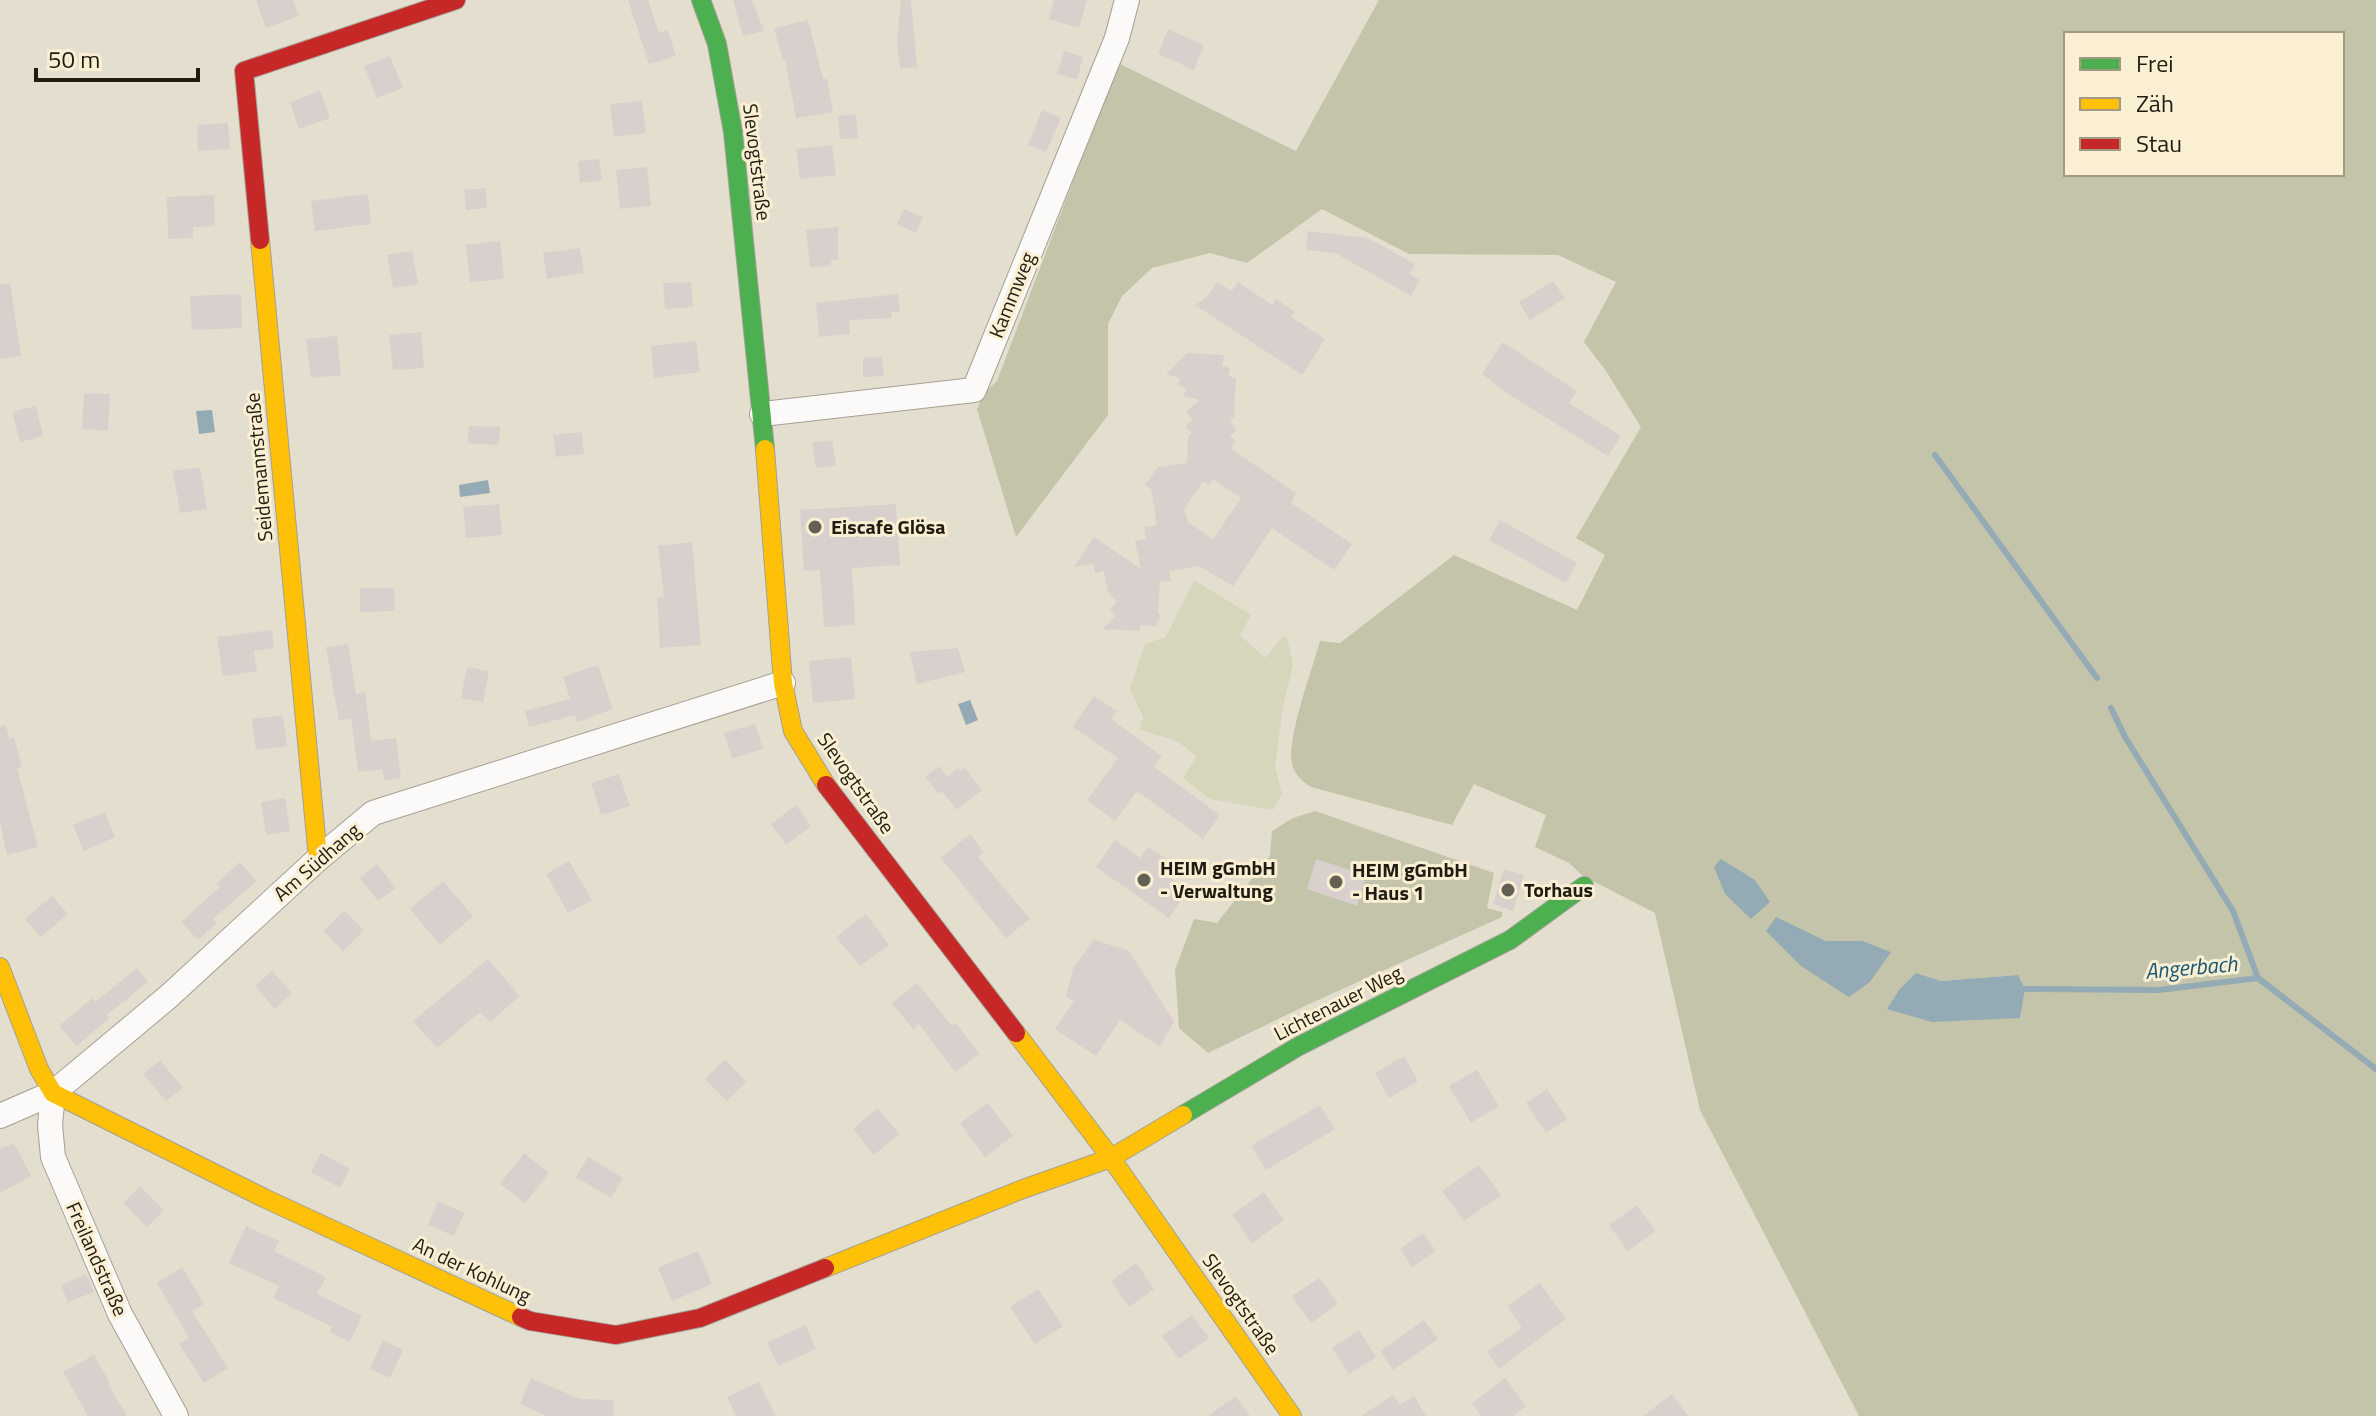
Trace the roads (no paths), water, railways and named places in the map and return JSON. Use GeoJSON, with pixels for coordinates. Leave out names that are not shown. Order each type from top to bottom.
{"type":"FeatureCollection","features":[{"type":"Feature","properties":{"kind":"street","name":"Seidemannstraße"},"geometry":{"type":"LineString","coordinates":[[318,859],[244,71],[456,0]]}},
{"type":"Feature","properties":{"kind":"street","name":"Slevogtstraße"},"geometry":{"type":"LineString","coordinates":[[701,0],[717,44],[733,132],[762,414],[783,683],[793,731],[824,782],[1111,1158],[1292,1416]]}},
{"type":"Feature","properties":{"kind":"street","name":"Kammweg"},"geometry":{"type":"LineString","coordinates":[[762,414],[974,390],[1117,38],[1127,0]]}},
{"type":"Feature","properties":{"kind":"street","name":"Am Südhang"},"geometry":{"type":"LineString","coordinates":[[0,1116],[53,1093],[168,997],[318,859],[373,813],[783,683]]}},
{"type":"Feature","properties":{"kind":"street","name":"Lichtenauer Weg"},"geometry":{"type":"LineString","coordinates":[[1111,1158],[1299,1046],[1510,940],[1584,886]]}},
{"type":"Feature","properties":{"kind":"street"},"geometry":{"type":"LineString","coordinates":[[0,967],[39,1069],[53,1093]]}},
{"type":"Feature","properties":{"kind":"street","name":"An der Kohlung"},"geometry":{"type":"LineString","coordinates":[[53,1093],[264,1198],[530,1321],[616,1335],[700,1318],[1023,1189],[1111,1158]]}},
{"type":"Feature","properties":{"kind":"street","name":"Freilandstraße"},"geometry":{"type":"LineString","coordinates":[[53,1093],[50,1125],[53,1157],[120,1314],[176,1416]]}},
{"type":"Feature","properties":{"kind":"water"},"geometry":{"type":"Polygon","coordinates":[[[212,410],[215,432],[199,434],[196,411],[212,410]]]}},
{"type":"Feature","properties":{"kind":"water"},"geometry":{"type":"Polygon","coordinates":[[[488,480],[490,493],[460,497],[459,485],[488,480]]]}},
{"type":"Feature","properties":{"kind":"water"},"geometry":{"type":"Polygon","coordinates":[[[970,700],[978,720],[966,725],[958,704],[970,700]]]}},
{"type":"Feature","properties":{"kind":"water"},"geometry":{"type":"Polygon","coordinates":[[[1721,859],[1755,880],[1770,902],[1751,919],[1725,894],[1714,867],[1721,859]]]}},
{"type":"Feature","properties":{"kind":"water"},"geometry":{"type":"Polygon","coordinates":[[[1776,917],[1826,941],[1863,941],[1891,952],[1870,982],[1849,997],[1801,966],[1766,931],[1776,917]]]}},
{"type":"Feature","properties":{"kind":"water"},"geometry":{"type":"Polygon","coordinates":[[[1916,973],[1941,981],[2018,975],[2025,989],[2020,1018],[1932,1022],[1887,1009],[1899,990],[1916,973]]]}},
{"type":"Feature","properties":{"kind":"waterway"},"geometry":{"type":"LineString","coordinates":[[1935,455],[2097,678]]}},
{"type":"Feature","properties":{"kind":"waterway"},"geometry":{"type":"LineString","coordinates":[[2111,708],[2125,737],[2233,911],[2258,978]]}},
{"type":"Feature","properties":{"kind":"waterway","name":"Angerbach"},"geometry":{"type":"LineString","coordinates":[[2025,989],[2159,990],[2258,978],[2376,1069]]}},
{"type":"Feature","properties":{"kind":"place","name":"Eiscafe Glösa"},"geometry":{"type":"Point","coordinates":[815,527]}},
{"type":"Feature","properties":{"kind":"place","name":"HEIM gGmbH - Verwaltung"},"geometry":{"type":"Point","coordinates":[1144,880]}},
{"type":"Feature","properties":{"kind":"place","name":"HEIM gGmbH - Haus 1"},"geometry":{"type":"Point","coordinates":[1336,882]}},
{"type":"Feature","properties":{"kind":"place","name":"Torhaus"},"geometry":{"type":"Point","coordinates":[1508,890]}}]}
